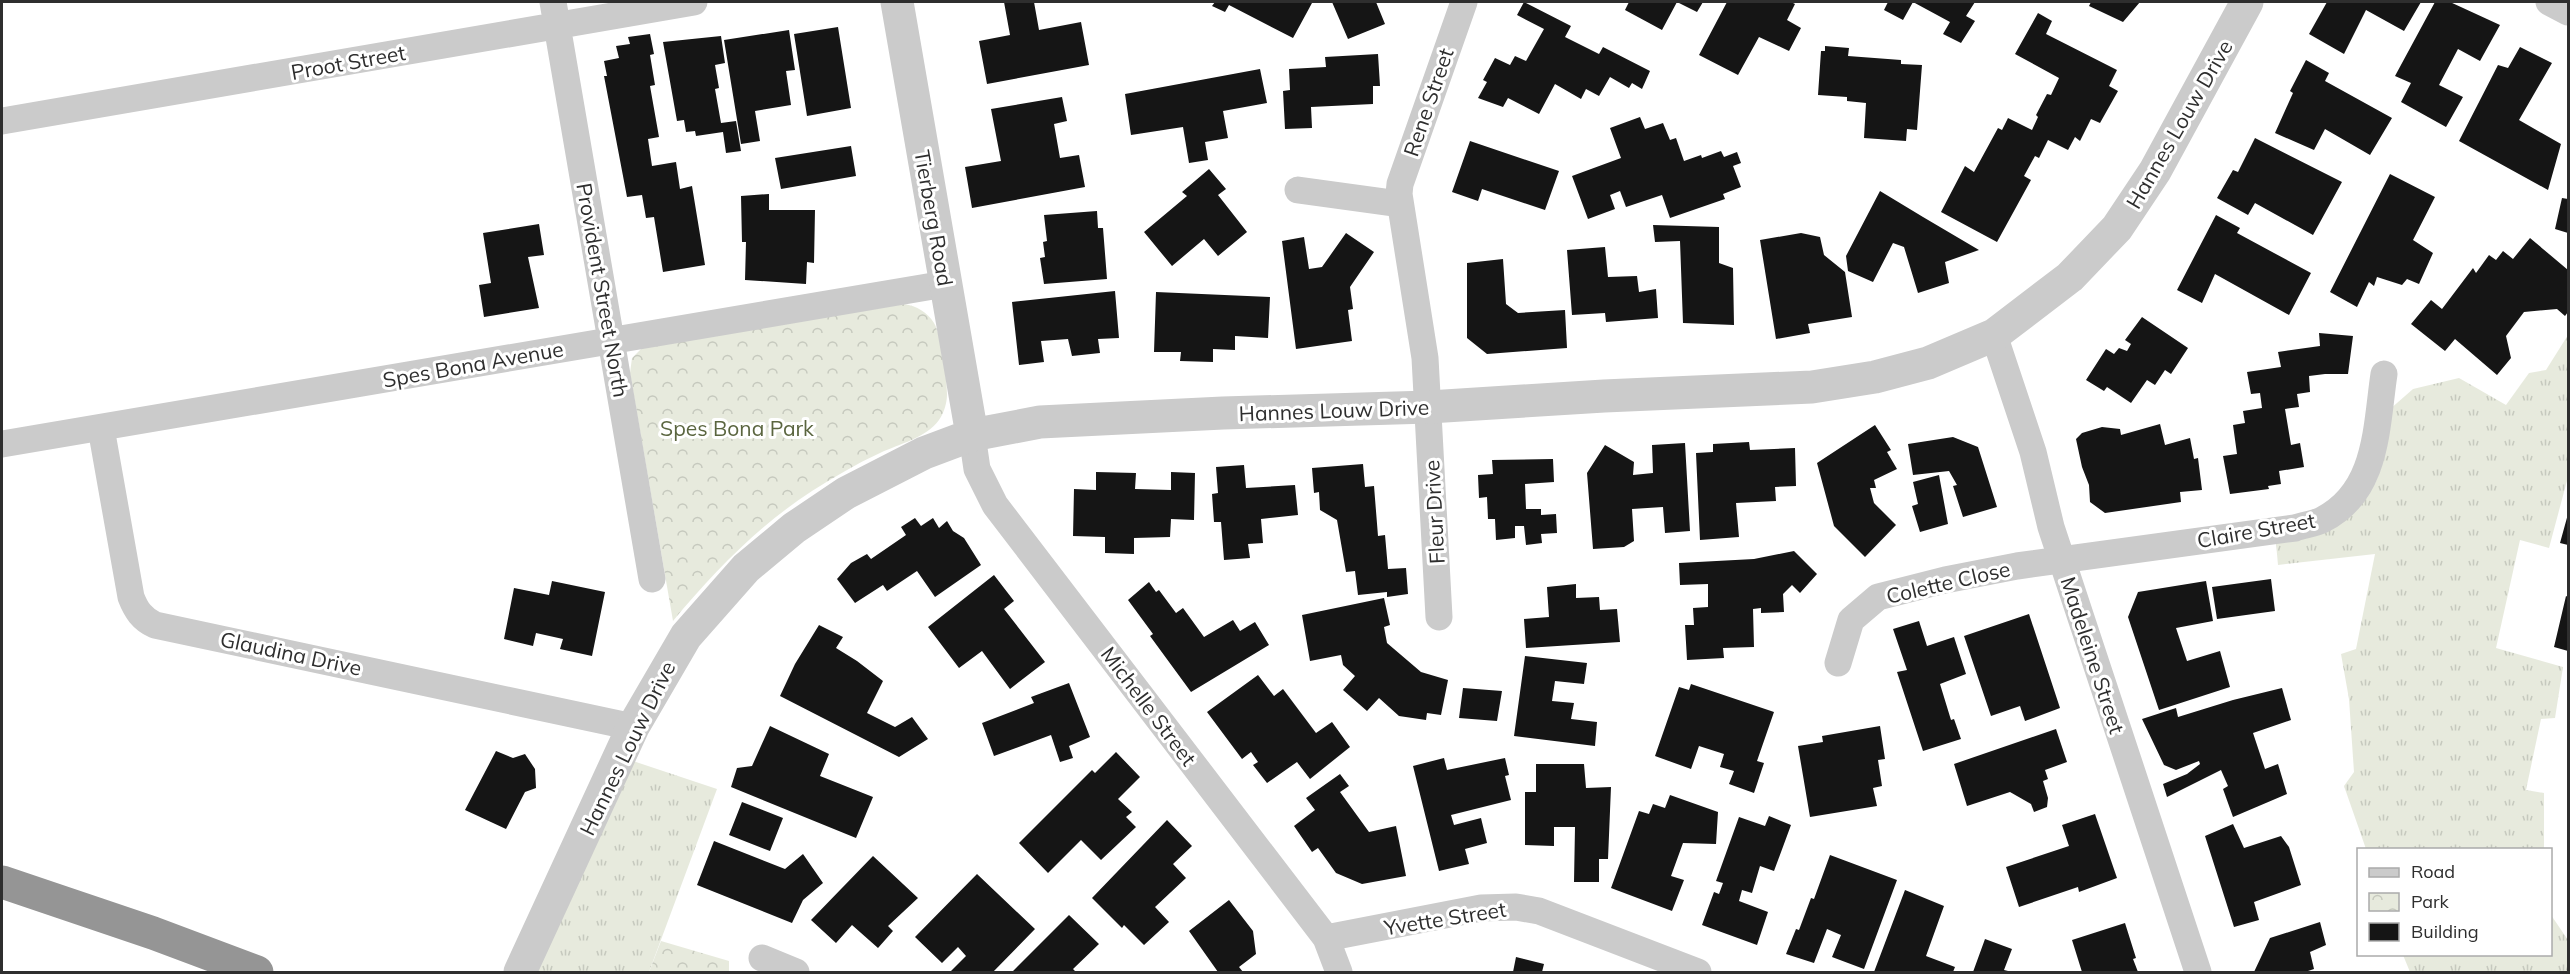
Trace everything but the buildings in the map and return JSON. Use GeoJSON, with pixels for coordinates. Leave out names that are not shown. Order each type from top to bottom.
{"type":"FeatureCollection","features":[{"type":"Feature","properties":{"kind":"highway"},"geometry":{"type":"LineString","coordinates":[[2,882],[153,933],[256,972]]}},
{"type":"Feature","properties":{"kind":"street","name":"Proot Street"},"geometry":{"type":"LineString","coordinates":[[2,121],[555,14],[694,2]]}},
{"type":"Feature","properties":{"kind":"street","name":"Tierberg Road"},"geometry":{"type":"LineString","coordinates":[[897,2],[972,435]]}},
{"type":"Feature","properties":{"kind":"street","name":"Rene Street"},"geometry":{"type":"LineString","coordinates":[[1429,407],[1420,320],[1400,204],[1400,184],[1464,2]]}},
{"type":"Feature","properties":{"kind":"street","name":"Hannes Louw Drive"},"geometry":{"type":"LineString","coordinates":[[520,972],[633,726],[686,636],[725,590],[769,548],[819,510],[855,488],[924,453],[972,435],[1052,420],[1429,407],[1843,384],[1928,363],[1994,335],[2070,277],[2093,255],[2127,215],[2155,171],[2247,2]]}},
{"type":"Feature","properties":{"kind":"street"},"geometry":{"type":"LineString","coordinates":[[2549,2],[2568,12]]}},
{"type":"Feature","properties":{"kind":"street","name":"Provident Street North"},"geometry":{"type":"LineString","coordinates":[[555,14],[652,579]]}},
{"type":"Feature","properties":{"kind":"street"},"geometry":{"type":"LineString","coordinates":[[1298,190],[1400,204]]}},
{"type":"Feature","properties":{"kind":"street","name":"Spes Bona Avenue"},"geometry":{"type":"LineString","coordinates":[[2,444],[945,284]]}},
{"type":"Feature","properties":{"kind":"street","name":"Madeleine Street"},"geometry":{"type":"LineString","coordinates":[[1994,335],[2034,452],[2061,559],[2198,972]]}},
{"type":"Feature","properties":{"kind":"street","name":"Claire Street"},"geometry":{"type":"LineString","coordinates":[[2061,559],[2295,528],[2321,520],[2347,502],[2358,490],[2366,476],[2373,451],[2384,374]]}},
{"type":"Feature","properties":{"kind":"street","name":"Fleur Drive"},"geometry":{"type":"LineString","coordinates":[[1429,407],[1439,617]]}},
{"type":"Feature","properties":{"kind":"street","name":"Glaudina Drive"},"geometry":{"type":"LineString","coordinates":[[101,428],[131,597],[134,606],[147,621],[155,625],[633,726]]}},
{"type":"Feature","properties":{"kind":"street","name":"Michelle Street"},"geometry":{"type":"LineString","coordinates":[[972,435],[977,469],[995,505],[1326,938],[1339,972]]}},
{"type":"Feature","properties":{"kind":"street","name":"Colette Close"},"geometry":{"type":"LineString","coordinates":[[1838,663],[1851,620],[1878,597],[1945,580],[2061,559]]}},
{"type":"Feature","properties":{"kind":"street","name":"Yvette Street"},"geometry":{"type":"LineString","coordinates":[[1326,938],[1481,908],[1516,906],[1539,911],[1698,972]]}},
{"type":"Feature","properties":{"kind":"street"},"geometry":{"type":"LineString","coordinates":[[762,958],[796,972]]}},
{"type":"Feature","properties":{"kind":"green space","name":"Spes Bona Park"},"geometry":{"type":"Polygon","coordinates":[[[904,304],[925,313],[937,329],[942,347],[947,394],[945,408],[939,420],[920,436],[854,466],[820,486],[773,519],[704,585],[673,621],[630,373],[632,358],[642,348],[904,304]]]}},
{"type":"Feature","properties":{"kind":"green space"},"geometry":{"type":"Polygon","coordinates":[[[2568,335],[2568,477],[2549,548],[2520,540],[2496,648],[2563,667],[2555,718],[2541,719],[2526,790],[2544,793],[2544,848],[2366,848],[2344,786],[2354,772],[2349,699],[2341,654],[2356,649],[2375,554],[2278,565],[2276,543],[2375,484],[2381,468],[2389,410],[2413,389],[2459,378],[2506,405],[2529,373],[2546,370],[2568,335]]]}},
{"type":"Feature","properties":{"kind":"green space"},"geometry":{"type":"Polygon","coordinates":[[[633,761],[717,789],[649,972],[537,972],[633,761]]]}},
{"type":"Feature","properties":{"kind":"green space"},"geometry":{"type":"Polygon","coordinates":[[[2552,916],[2568,940],[2568,972],[2410,972],[2403,956],[2552,956],[2552,916]]]}},
{"type":"Feature","properties":{"kind":"green space"},"geometry":{"type":"Polygon","coordinates":[[[661,941],[729,961],[729,972],[649,972],[661,941]]]}}]}
